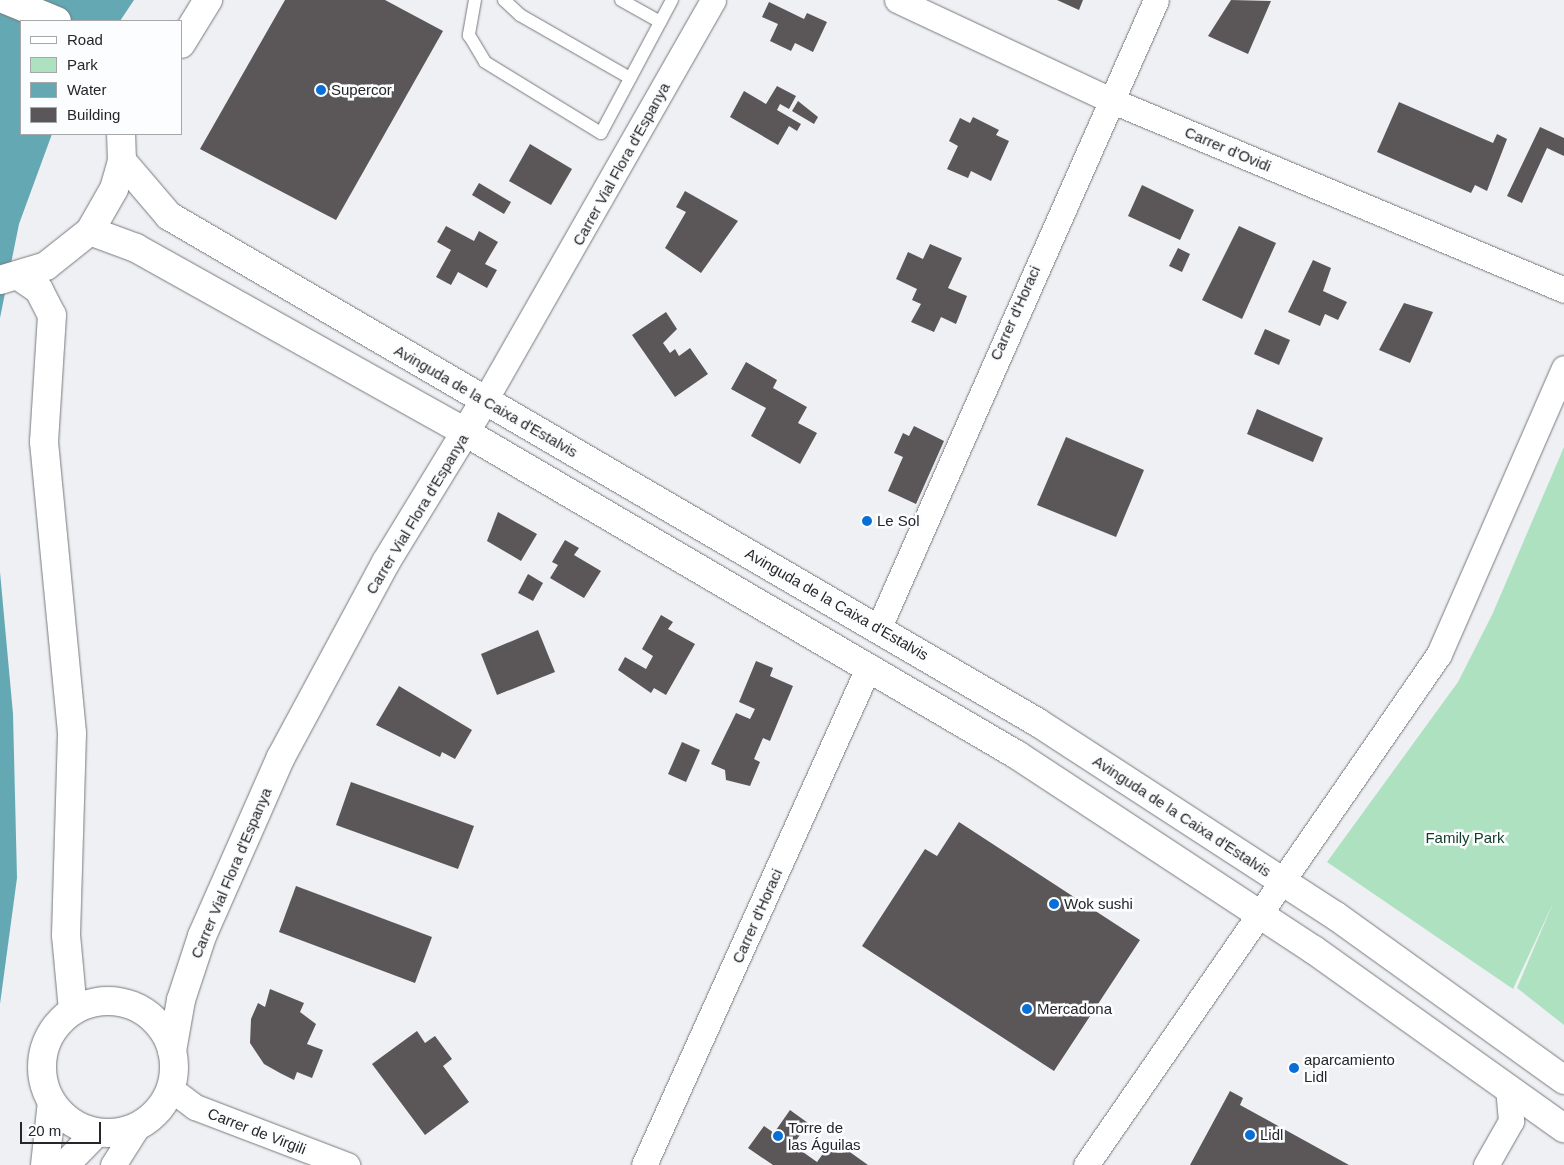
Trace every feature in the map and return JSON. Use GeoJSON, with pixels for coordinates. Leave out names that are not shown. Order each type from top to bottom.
{"type":"FeatureCollection","features":[{"type":"Feature","properties":{"kind":"main road"},"geometry":{"type":"LineString","coordinates":[[6,0],[56,20]]}},
{"type":"Feature","properties":{"kind":"main road"},"geometry":{"type":"LineString","coordinates":[[182,42],[208,0]]}},
{"type":"Feature","properties":{"kind":"main road"},"geometry":{"type":"LineString","coordinates":[[10,278],[46,266],[90,231],[114,190],[123,144]]}},
{"type":"Feature","properties":{"kind":"main road","name":"Avinguda de la Caixa d'Estalvis"},"geometry":{"type":"LineString","coordinates":[[123,144],[169,216],[879,627],[1037,722],[1282,880],[1558,1073]]}},
{"type":"Feature","properties":{"kind":"main road"},"geometry":{"type":"LineString","coordinates":[[90,231],[136,248],[466,432],[869,666],[1016,755],[1260,914],[1564,1128]]}},
{"type":"Feature","properties":{"kind":"main road"},"geometry":{"type":"LineString","coordinates":[[10,278],[39,290],[52,315],[44,442],[72,733],[66,936],[73,1011]]}},
{"type":"Feature","properties":{"kind":"main road","name":"Carrer Vial Flora d'Espanya"},"geometry":{"type":"LineString","coordinates":[[172,1051],[181,1000],[202,936],[280,757],[386,562],[485,400]]}},
{"type":"Feature","properties":{"kind":"main road"},"geometry":{"type":"LineString","coordinates":[[106,1000],[128,1004],[153,1020],[172,1051],[171,1089],[152,1118],[137,1127],[96,1133],[64,1117],[52,1102],[44,1085],[44,1048],[53,1030],[73,1011],[106,1000]]}},
{"type":"Feature","properties":{"kind":"main road"},"geometry":{"type":"LineString","coordinates":[[45,1165],[52,1102]]}},
{"type":"Feature","properties":{"kind":"main road"},"geometry":{"type":"LineString","coordinates":[[65,1165],[96,1133]]}},
{"type":"Feature","properties":{"kind":"street","name":"Carrer Vial Flora d'Espanya"},"geometry":{"type":"LineString","coordinates":[[485,400],[713,0]]}},
{"type":"Feature","properties":{"kind":"street","name":"Carrer d'Ovidi"},"geometry":{"type":"LineString","coordinates":[[896,0],[1108,99],[1564,290]]}},
{"type":"Feature","properties":{"kind":"street","name":"Carrer d'Horaci"},"geometry":{"type":"LineString","coordinates":[[879,627],[1108,99],[1156,0]]}},
{"type":"Feature","properties":{"kind":"street"},"geometry":{"type":"LineString","coordinates":[[1086,1165],[1439,654],[1564,368]]}},
{"type":"Feature","properties":{"kind":"street","name":"Carrer d'Horaci"},"geometry":{"type":"LineString","coordinates":[[644,1165],[869,666]]}},
{"type":"Feature","properties":{"kind":"street"},"geometry":{"type":"LineString","coordinates":[[1508,1087],[1564,1142]]}},
{"type":"Feature","properties":{"kind":"street"},"geometry":{"type":"LineString","coordinates":[[1486,1165],[1511,1121],[1508,1087]]}},
{"type":"Feature","properties":{"kind":"street","name":"Carrer de Virgili"},"geometry":{"type":"LineString","coordinates":[[171,1089],[195,1107],[347,1165]]}},
{"type":"Feature","properties":{"kind":"street"},"geometry":{"type":"LineString","coordinates":[[113,1165],[137,1127]]}},
{"type":"Feature","properties":{"kind":"lane"},"geometry":{"type":"LineString","coordinates":[[475,0],[469,35],[485,62],[601,133],[672,0]]}},
{"type":"Feature","properties":{"kind":"lane"},"geometry":{"type":"LineString","coordinates":[[504,0],[520,15],[630,78]]}},
{"type":"Feature","properties":{"kind":"lane"},"geometry":{"type":"LineString","coordinates":[[621,0],[660,22]]}},
{"type":"Feature","properties":{"kind":"green space","name":"Family Park"},"geometry":{"type":"Polygon","coordinates":[[[1564,447],[1564,1025],[1517,988],[1554,901],[1513,989],[1327,862],[1458,682],[1492,615],[1564,447]]]}},
{"type":"Feature","properties":{"kind":"water"},"geometry":{"type":"Polygon","coordinates":[[[0,0],[134,0],[121,20],[20,20],[20,135],[52,135],[19,224],[0,318],[0,0]]]}},
{"type":"Feature","properties":{"kind":"water"},"geometry":{"type":"Polygon","coordinates":[[[0,572],[13,714],[17,878],[0,1004],[0,572]]]}},
{"type":"Feature","properties":{"kind":"building","name":"Supercor"},"geometry":{"type":"Polygon","coordinates":[[[285,0],[385,0],[443,31],[336,220],[200,149],[285,0]]]}},
{"type":"Feature","properties":{"kind":"building"},"geometry":{"type":"Polygon","coordinates":[[[1057,0],[1083,0],[1079,10],[1057,0]]]}},
{"type":"Feature","properties":{"kind":"building"},"geometry":{"type":"Polygon","coordinates":[[[1231,0],[1271,1],[1248,54],[1208,36],[1231,0]]]}},
{"type":"Feature","properties":{"kind":"building"},"geometry":{"type":"Polygon","coordinates":[[[769,2],[804,19],[807,13],[827,22],[813,52],[795,43],[791,51],[770,41],[778,24],[762,17],[769,2]]]}},
{"type":"Feature","properties":{"kind":"building"},"geometry":{"type":"Polygon","coordinates":[[[777,86],[796,96],[789,109],[780,104],[777,110],[801,124],[797,131],[789,126],[778,145],[730,117],[744,91],[766,104],[777,86]]]}},
{"type":"Feature","properties":{"kind":"building"},"geometry":{"type":"Polygon","coordinates":[[[798,101],[818,117],[814,124],[792,111],[798,101]]]}},
{"type":"Feature","properties":{"kind":"building"},"geometry":{"type":"Polygon","coordinates":[[[1399,102],[1493,143],[1497,134],[1507,139],[1487,191],[1475,185],[1471,193],[1377,152],[1399,102]]]}},
{"type":"Feature","properties":{"kind":"building"},"geometry":{"type":"Polygon","coordinates":[[[973,117],[999,130],[996,135],[1009,141],[991,181],[971,171],[968,178],[947,169],[958,146],[949,141],[960,118],[970,123],[973,117]]]}},
{"type":"Feature","properties":{"kind":"building"},"geometry":{"type":"Polygon","coordinates":[[[1540,127],[1564,138],[1564,156],[1547,148],[1522,203],[1507,196],[1540,127]]]}},
{"type":"Feature","properties":{"kind":"building"},"geometry":{"type":"Polygon","coordinates":[[[530,144],[572,169],[551,205],[509,181],[530,144]]]}},
{"type":"Feature","properties":{"kind":"building"},"geometry":{"type":"Polygon","coordinates":[[[479,183],[511,202],[504,214],[472,195],[479,183]]]}},
{"type":"Feature","properties":{"kind":"building"},"geometry":{"type":"Polygon","coordinates":[[[1142,185],[1194,210],[1180,240],[1128,216],[1142,185]]]}},
{"type":"Feature","properties":{"kind":"building"},"geometry":{"type":"Polygon","coordinates":[[[685,191],[738,221],[701,273],[665,248],[686,212],[676,207],[685,191]]]}},
{"type":"Feature","properties":{"kind":"building"},"geometry":{"type":"Polygon","coordinates":[[[446,226],[474,241],[479,231],[498,242],[485,264],[497,270],[487,288],[458,272],[451,285],[436,277],[451,250],[437,242],[446,226]]]}},
{"type":"Feature","properties":{"kind":"building"},"geometry":{"type":"Polygon","coordinates":[[[1239,226],[1276,243],[1242,319],[1202,300],[1239,226]]]}},
{"type":"Feature","properties":{"kind":"building"},"geometry":{"type":"Polygon","coordinates":[[[930,244],[962,258],[948,288],[967,296],[956,324],[941,317],[934,332],[911,322],[921,304],[912,300],[917,289],[896,279],[908,252],[923,259],[930,244]]]}},
{"type":"Feature","properties":{"kind":"building"},"geometry":{"type":"Polygon","coordinates":[[[1178,248],[1190,254],[1182,272],[1169,266],[1178,248]]]}},
{"type":"Feature","properties":{"kind":"building"},"geometry":{"type":"Polygon","coordinates":[[[1313,260],[1331,268],[1323,291],[1347,302],[1338,320],[1325,314],[1320,326],[1288,312],[1313,260]]]}},
{"type":"Feature","properties":{"kind":"building"},"geometry":{"type":"Polygon","coordinates":[[[1404,303],[1433,312],[1410,363],[1379,350],[1404,303]]]}},
{"type":"Feature","properties":{"kind":"building"},"geometry":{"type":"Polygon","coordinates":[[[666,312],[677,329],[663,343],[670,353],[675,349],[679,356],[690,348],[708,374],[675,397],[632,335],[666,312]]]}},
{"type":"Feature","properties":{"kind":"building"},"geometry":{"type":"Polygon","coordinates":[[[1265,329],[1290,340],[1279,365],[1254,354],[1265,329]]]}},
{"type":"Feature","properties":{"kind":"building"},"geometry":{"type":"Polygon","coordinates":[[[746,362],[777,380],[773,388],[807,407],[798,423],[817,433],[800,464],[751,436],[766,408],[731,389],[746,362]]]}},
{"type":"Feature","properties":{"kind":"building"},"geometry":{"type":"Polygon","coordinates":[[[1257,409],[1323,438],[1313,462],[1247,434],[1257,409]]]}},
{"type":"Feature","properties":{"kind":"building"},"geometry":{"type":"Polygon","coordinates":[[[914,426],[944,441],[916,504],[888,491],[903,457],[894,453],[903,433],[909,436],[914,426]]]}},
{"type":"Feature","properties":{"kind":"building"},"geometry":{"type":"Polygon","coordinates":[[[1066,437],[1144,470],[1116,537],[1037,505],[1066,437]]]}},
{"type":"Feature","properties":{"kind":"building"},"geometry":{"type":"Polygon","coordinates":[[[498,512],[537,534],[521,561],[487,541],[498,512]]]}},
{"type":"Feature","properties":{"kind":"building"},"geometry":{"type":"Polygon","coordinates":[[[565,540],[579,548],[574,555],[601,571],[584,598],[550,578],[558,565],[552,562],[565,540]]]}},
{"type":"Feature","properties":{"kind":"building"},"geometry":{"type":"Polygon","coordinates":[[[528,574],[543,583],[533,601],[518,593],[528,574]]]}},
{"type":"Feature","properties":{"kind":"building"},"geometry":{"type":"Polygon","coordinates":[[[661,615],[673,622],[668,629],[695,644],[666,695],[654,688],[651,693],[618,670],[625,657],[646,669],[653,656],[642,649],[661,615]]]}},
{"type":"Feature","properties":{"kind":"building"},"geometry":{"type":"Polygon","coordinates":[[[538,630],[555,672],[497,695],[481,654],[538,630]]]}},
{"type":"Feature","properties":{"kind":"building"},"geometry":{"type":"Polygon","coordinates":[[[756,661],[773,668],[770,676],[793,686],[770,741],[763,738],[754,759],[760,762],[750,786],[726,780],[725,770],[711,764],[736,713],[750,719],[755,709],[739,702],[756,661]]]}},
{"type":"Feature","properties":{"kind":"building"},"geometry":{"type":"Polygon","coordinates":[[[399,686],[472,730],[455,759],[442,752],[440,757],[376,725],[399,686]]]}},
{"type":"Feature","properties":{"kind":"building"},"geometry":{"type":"Polygon","coordinates":[[[682,742],[700,750],[686,782],[668,774],[682,742]]]}},
{"type":"Feature","properties":{"kind":"building"},"geometry":{"type":"Polygon","coordinates":[[[351,782],[474,826],[458,869],[336,825],[351,782]]]}},
{"type":"Feature","properties":{"kind":"building","name":"Mercadona"},"geometry":{"type":"Polygon","coordinates":[[[959,822],[1140,940],[1054,1071],[862,946],[925,849],[937,856],[959,822]]]}},
{"type":"Feature","properties":{"kind":"building"},"geometry":{"type":"Polygon","coordinates":[[[296,886],[432,937],[415,983],[279,932],[296,886]]]}},
{"type":"Feature","properties":{"kind":"building"},"geometry":{"type":"Polygon","coordinates":[[[270,989],[304,1003],[300,1012],[316,1024],[307,1044],[323,1050],[312,1078],[297,1072],[294,1080],[264,1064],[250,1043],[251,1019],[258,1003],[265,1007],[270,989]]]}},
{"type":"Feature","properties":{"kind":"building"},"geometry":{"type":"Polygon","coordinates":[[[417,1031],[425,1043],[435,1036],[452,1059],[443,1066],[469,1102],[425,1135],[372,1064],[417,1031]]]}},
{"type":"Feature","properties":{"kind":"building","name":"Lidl"},"geometry":{"type":"Polygon","coordinates":[[[1230,1091],[1243,1098],[1240,1105],[1349,1165],[1190,1165],[1230,1091]]]}},
{"type":"Feature","properties":{"kind":"building","name":"Torre de las Águilas"},"geometry":{"type":"Polygon","coordinates":[[[790,1110],[808,1123],[793,1145],[817,1162],[833,1140],[868,1165],[773,1165],[748,1148],[764,1126],[774,1133],[790,1110]]]}},
{"type":"Feature","properties":{"kind":"place","name":"Supercor"},"geometry":{"type":"Point","coordinates":[321,90]}},
{"type":"Feature","properties":{"kind":"place","name":"Le Sol"},"geometry":{"type":"Point","coordinates":[867,521]}},
{"type":"Feature","properties":{"kind":"place","name":"Wok sushi"},"geometry":{"type":"Point","coordinates":[1054,904]}},
{"type":"Feature","properties":{"kind":"place","name":"Mercadona"},"geometry":{"type":"Point","coordinates":[1027,1009]}},
{"type":"Feature","properties":{"kind":"place","name":"aparcamiento Lidl"},"geometry":{"type":"Point","coordinates":[1294,1068]}},
{"type":"Feature","properties":{"kind":"place","name":"Lidl"},"geometry":{"type":"Point","coordinates":[1250,1135]}},
{"type":"Feature","properties":{"kind":"place","name":"Torre de las Águilas"},"geometry":{"type":"Point","coordinates":[778,1136]}}]}
